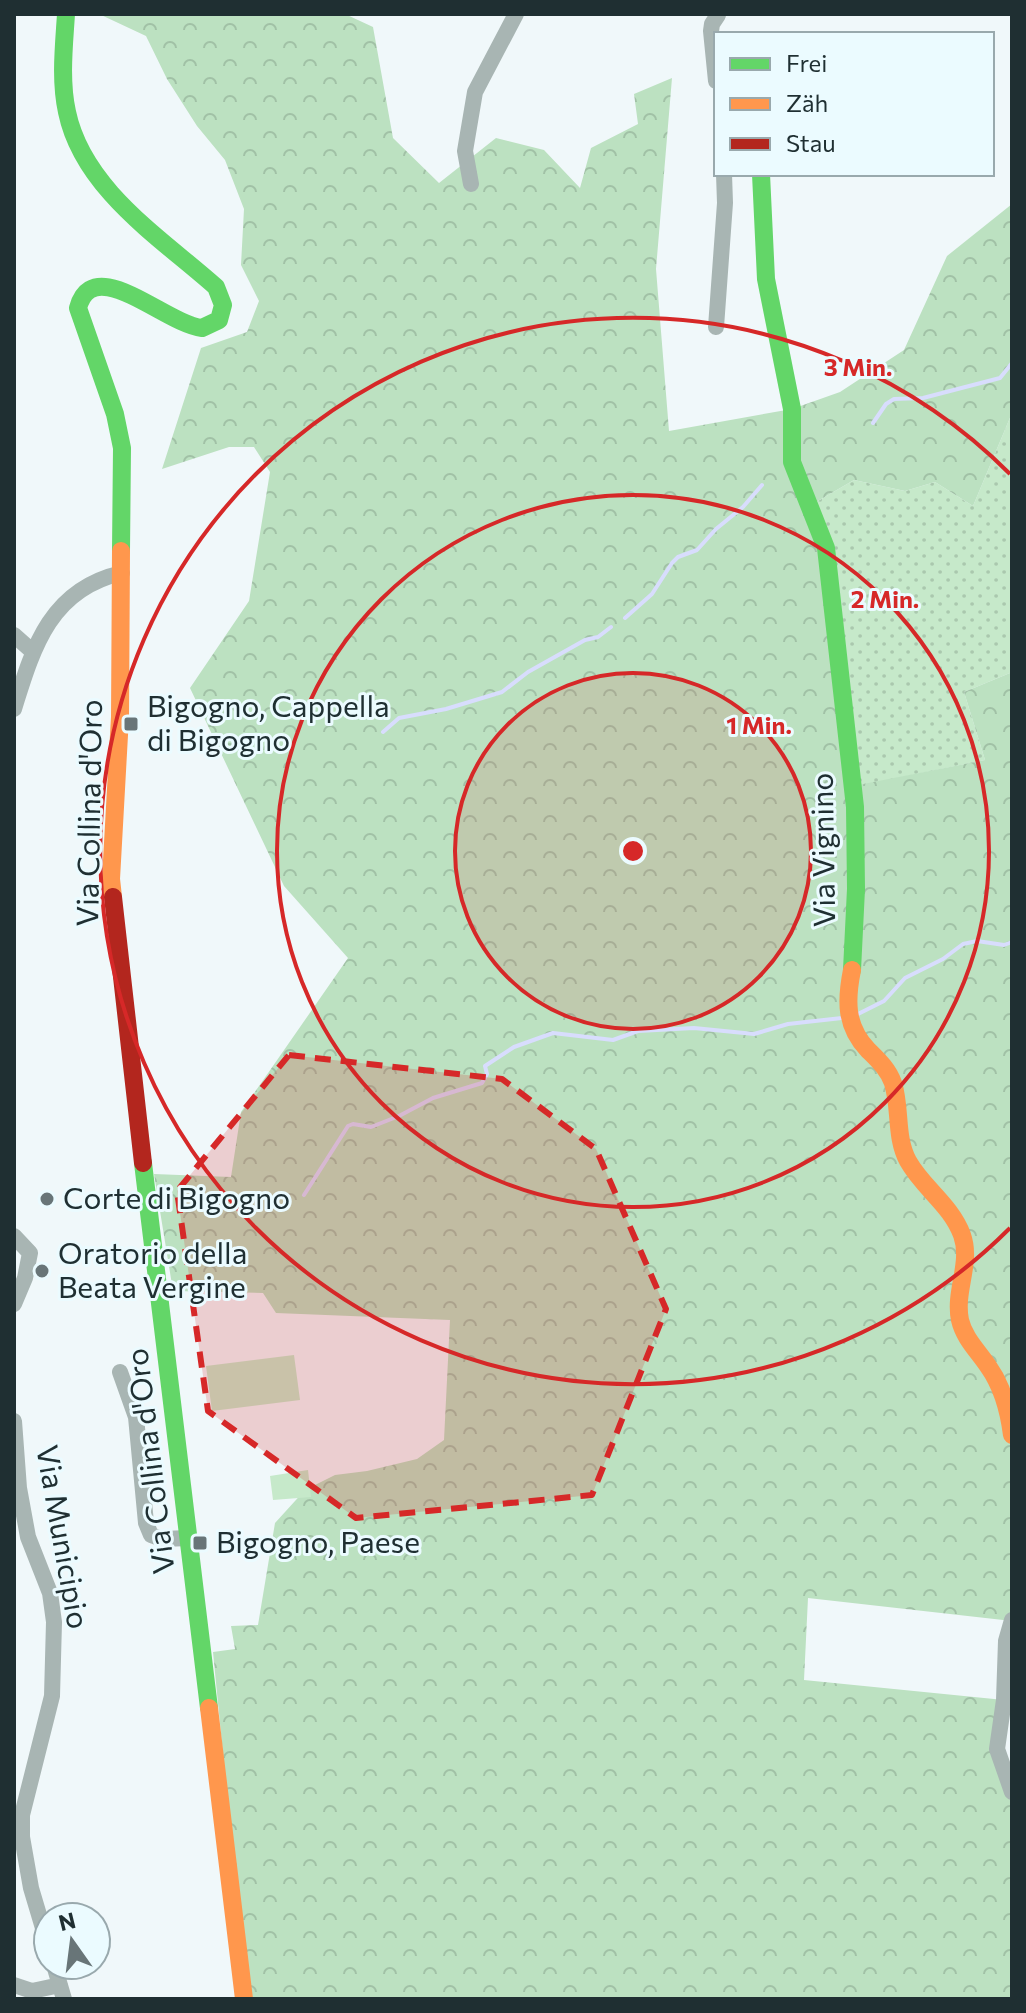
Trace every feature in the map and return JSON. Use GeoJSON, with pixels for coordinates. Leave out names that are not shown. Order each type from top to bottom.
{"type":"FeatureCollection","features":[{"type":"Feature","properties":{"kind":"street","name":"Via Collina d'Oro"},"geometry":{"type":"LineString","coordinates":[[66,14],[64,99],[73,137],[98,180],[110,194],[216,287],[222,298],[221,319],[200,328],[102,283],[90,286],[80,297],[79,317],[119,432],[123,470],[120,717],[111,879],[244,1999]]}},
{"type":"Feature","properties":{"kind":"street"},"geometry":{"type":"LineString","coordinates":[[471,184],[465,151],[475,92],[516,14]]}},
{"type":"Feature","properties":{"kind":"street"},"geometry":{"type":"LineString","coordinates":[[714,61],[711,31],[713,19],[718,14]]}},
{"type":"Feature","properties":{"kind":"street"},"geometry":{"type":"LineString","coordinates":[[716,327],[724,176]]}},
{"type":"Feature","properties":{"kind":"street","name":"Via Vignino"},"geometry":{"type":"LineString","coordinates":[[761,176],[766,279],[792,409],[792,462],[826,548],[849,745],[856,854],[854,955],[845,999],[853,1032],[889,1074],[898,1101],[899,1142],[908,1162],[958,1225],[964,1240],[965,1256],[958,1304],[960,1319],[964,1332],[992,1371],[1003,1393],[1012,1435]]}},
{"type":"Feature","properties":{"kind":"street"},"geometry":{"type":"LineString","coordinates":[[14,709],[32,651],[47,623],[65,603],[93,583],[122,573]]}},
{"type":"Feature","properties":{"kind":"street"},"geometry":{"type":"LineString","coordinates":[[14,635],[32,651]]}},
{"type":"Feature","properties":{"kind":"street"},"geometry":{"type":"LineString","coordinates":[[14,1236],[30,1253],[25,1278],[14,1304]]}},
{"type":"Feature","properties":{"kind":"street"},"geometry":{"type":"LineString","coordinates":[[120,1372],[136,1417],[146,1523],[151,1535],[162,1539],[189,1538]]}},
{"type":"Feature","properties":{"kind":"street","name":"Via Municipio"},"geometry":{"type":"LineString","coordinates":[[14,1421],[17,1485],[28,1537],[50,1593],[54,1622],[52,1696],[22,1815],[22,1837],[35,1901]]}},
{"type":"Feature","properties":{"kind":"street"},"geometry":{"type":"LineString","coordinates":[[1012,1620],[1006,1641],[1004,1700],[997,1749],[1012,1792]]}},
{"type":"Feature","properties":{"kind":"street"},"geometry":{"type":"LineString","coordinates":[[14,1985],[32,1991],[62,1992]]}},
{"type":"Feature","properties":{"kind":"highlighted area"},"geometry":{"type":"Polygon","coordinates":[[[289,1055],[502,1079],[596,1149],[666,1309],[592,1495],[356,1518],[208,1411],[177,1191],[289,1055]]]}},
{"type":"Feature","properties":{"kind":"green space"},"geometry":{"type":"Polygon","coordinates":[[[99,14],[345,14],[373,27],[393,138],[439,183],[496,138],[544,150],[580,188],[591,148],[638,124],[634,94],[672,78],[656,269],[669,431],[792,409],[840,392],[904,350],[947,256],[1012,204],[1012,413],[973,506],[935,482],[905,491],[854,480],[811,505],[853,786],[985,760],[964,692],[1010,673],[1012,675],[1012,1621],[808,1598],[804,1680],[1004,1700],[997,1749],[1012,1792],[1012,1999],[247,1999],[213,1652],[235,1649],[231,1626],[258,1625],[275,1523],[305,1490],[335,1475],[417,1459],[444,1440],[450,1320],[276,1313],[263,1293],[173,1291],[154,1174],[231,1177],[241,1112],[348,958],[284,886],[190,688],[249,601],[270,472],[254,447],[229,447],[162,469],[201,348],[247,332],[259,301],[241,265],[244,209],[225,160],[197,126],[167,79],[146,36],[99,14]]]}},
{"type":"Feature","properties":{"kind":"green space"},"geometry":{"type":"Polygon","coordinates":[[[1012,413],[1012,675],[1010,673],[964,692],[985,760],[853,787],[811,505],[854,480],[905,491],[935,482],[973,506],[1012,413]]]}},
{"type":"Feature","properties":{"kind":"green space"},"geometry":{"type":"Polygon","coordinates":[[[294,1355],[300,1400],[212,1411],[206,1366],[294,1355]]]}},
{"type":"Feature","properties":{"kind":"green space"},"geometry":{"type":"Polygon","coordinates":[[[308,1470],[311,1497],[273,1500],[270,1476],[308,1470]]]}},
{"type":"Feature","properties":{"kind":"waterway"},"geometry":{"type":"LineString","coordinates":[[873,423],[886,404],[894,399],[923,398],[1000,378],[1012,363]]}},
{"type":"Feature","properties":{"kind":"waterway"},"geometry":{"type":"LineString","coordinates":[[625,618],[652,594],[678,557],[697,550],[762,485]]}},
{"type":"Feature","properties":{"kind":"waterway"},"geometry":{"type":"LineString","coordinates":[[383,732],[399,718],[446,709],[502,692],[528,672],[585,640],[598,637],[611,627]]}},
{"type":"Feature","properties":{"kind":"waterway"},"geometry":{"type":"LineString","coordinates":[[858,1014],[884,1001],[905,978],[943,959],[963,944],[977,941],[1004,945],[1012,942]]}},
{"type":"Feature","properties":{"kind":"waterway"},"geometry":{"type":"LineString","coordinates":[[304,1195],[348,1126],[371,1127],[433,1098],[482,1083],[487,1074],[485,1066],[514,1047],[553,1033],[613,1040],[638,1031],[694,1028],[754,1034],[788,1024],[842,1018]]}},
{"type":"Feature","properties":{"kind":"traffic: fast"},"geometry":{"type":"LineString","coordinates":[[66,14],[63,63],[65,100],[76,140],[89,165],[127,210],[216,287],[223,305],[219,320],[202,328],[187,324],[114,289],[98,287],[86,293],[78,308],[115,414],[122,448],[121,551]]}},
{"type":"Feature","properties":{"kind":"traffic: fast"},"geometry":{"type":"LineString","coordinates":[[761,176],[766,279],[792,409],[792,462],[826,548],[855,807],[856,889],[852,970]]}},
{"type":"Feature","properties":{"kind":"traffic: fast"},"geometry":{"type":"LineString","coordinates":[[143,1163],[209,1708]]}},
{"type":"Feature","properties":{"kind":"traffic: slow"},"geometry":{"type":"LineString","coordinates":[[113,897],[111,879],[120,717],[121,551]]}},
{"type":"Feature","properties":{"kind":"traffic: slow"},"geometry":{"type":"LineString","coordinates":[[852,970],[848,1002],[851,1022],[860,1041],[886,1069],[893,1083],[900,1133],[908,1161],[951,1215],[962,1235],[965,1256],[959,1298],[960,1320],[968,1339],[998,1382],[1012,1435]]}},
{"type":"Feature","properties":{"kind":"traffic: slow"},"geometry":{"type":"LineString","coordinates":[[209,1708],[244,1999]]}},
{"type":"Feature","properties":{"kind":"traffic: jam"},"geometry":{"type":"LineString","coordinates":[[113,897],[143,1163]]}},
{"type":"Feature","properties":{"kind":"place","name":"Bigogno, Cappella di Bigogno"},"geometry":{"type":"Point","coordinates":[131,724]}},
{"type":"Feature","properties":{"kind":"place","name":"Corte di Bigogno"},"geometry":{"type":"Point","coordinates":[47,1199]}},
{"type":"Feature","properties":{"kind":"place","name":"Oratorio della Beata Vergine"},"geometry":{"type":"Point","coordinates":[42,1271]}},
{"type":"Feature","properties":{"kind":"place","name":"Bigogno, Paese"},"geometry":{"type":"Point","coordinates":[200,1543]}}]}
